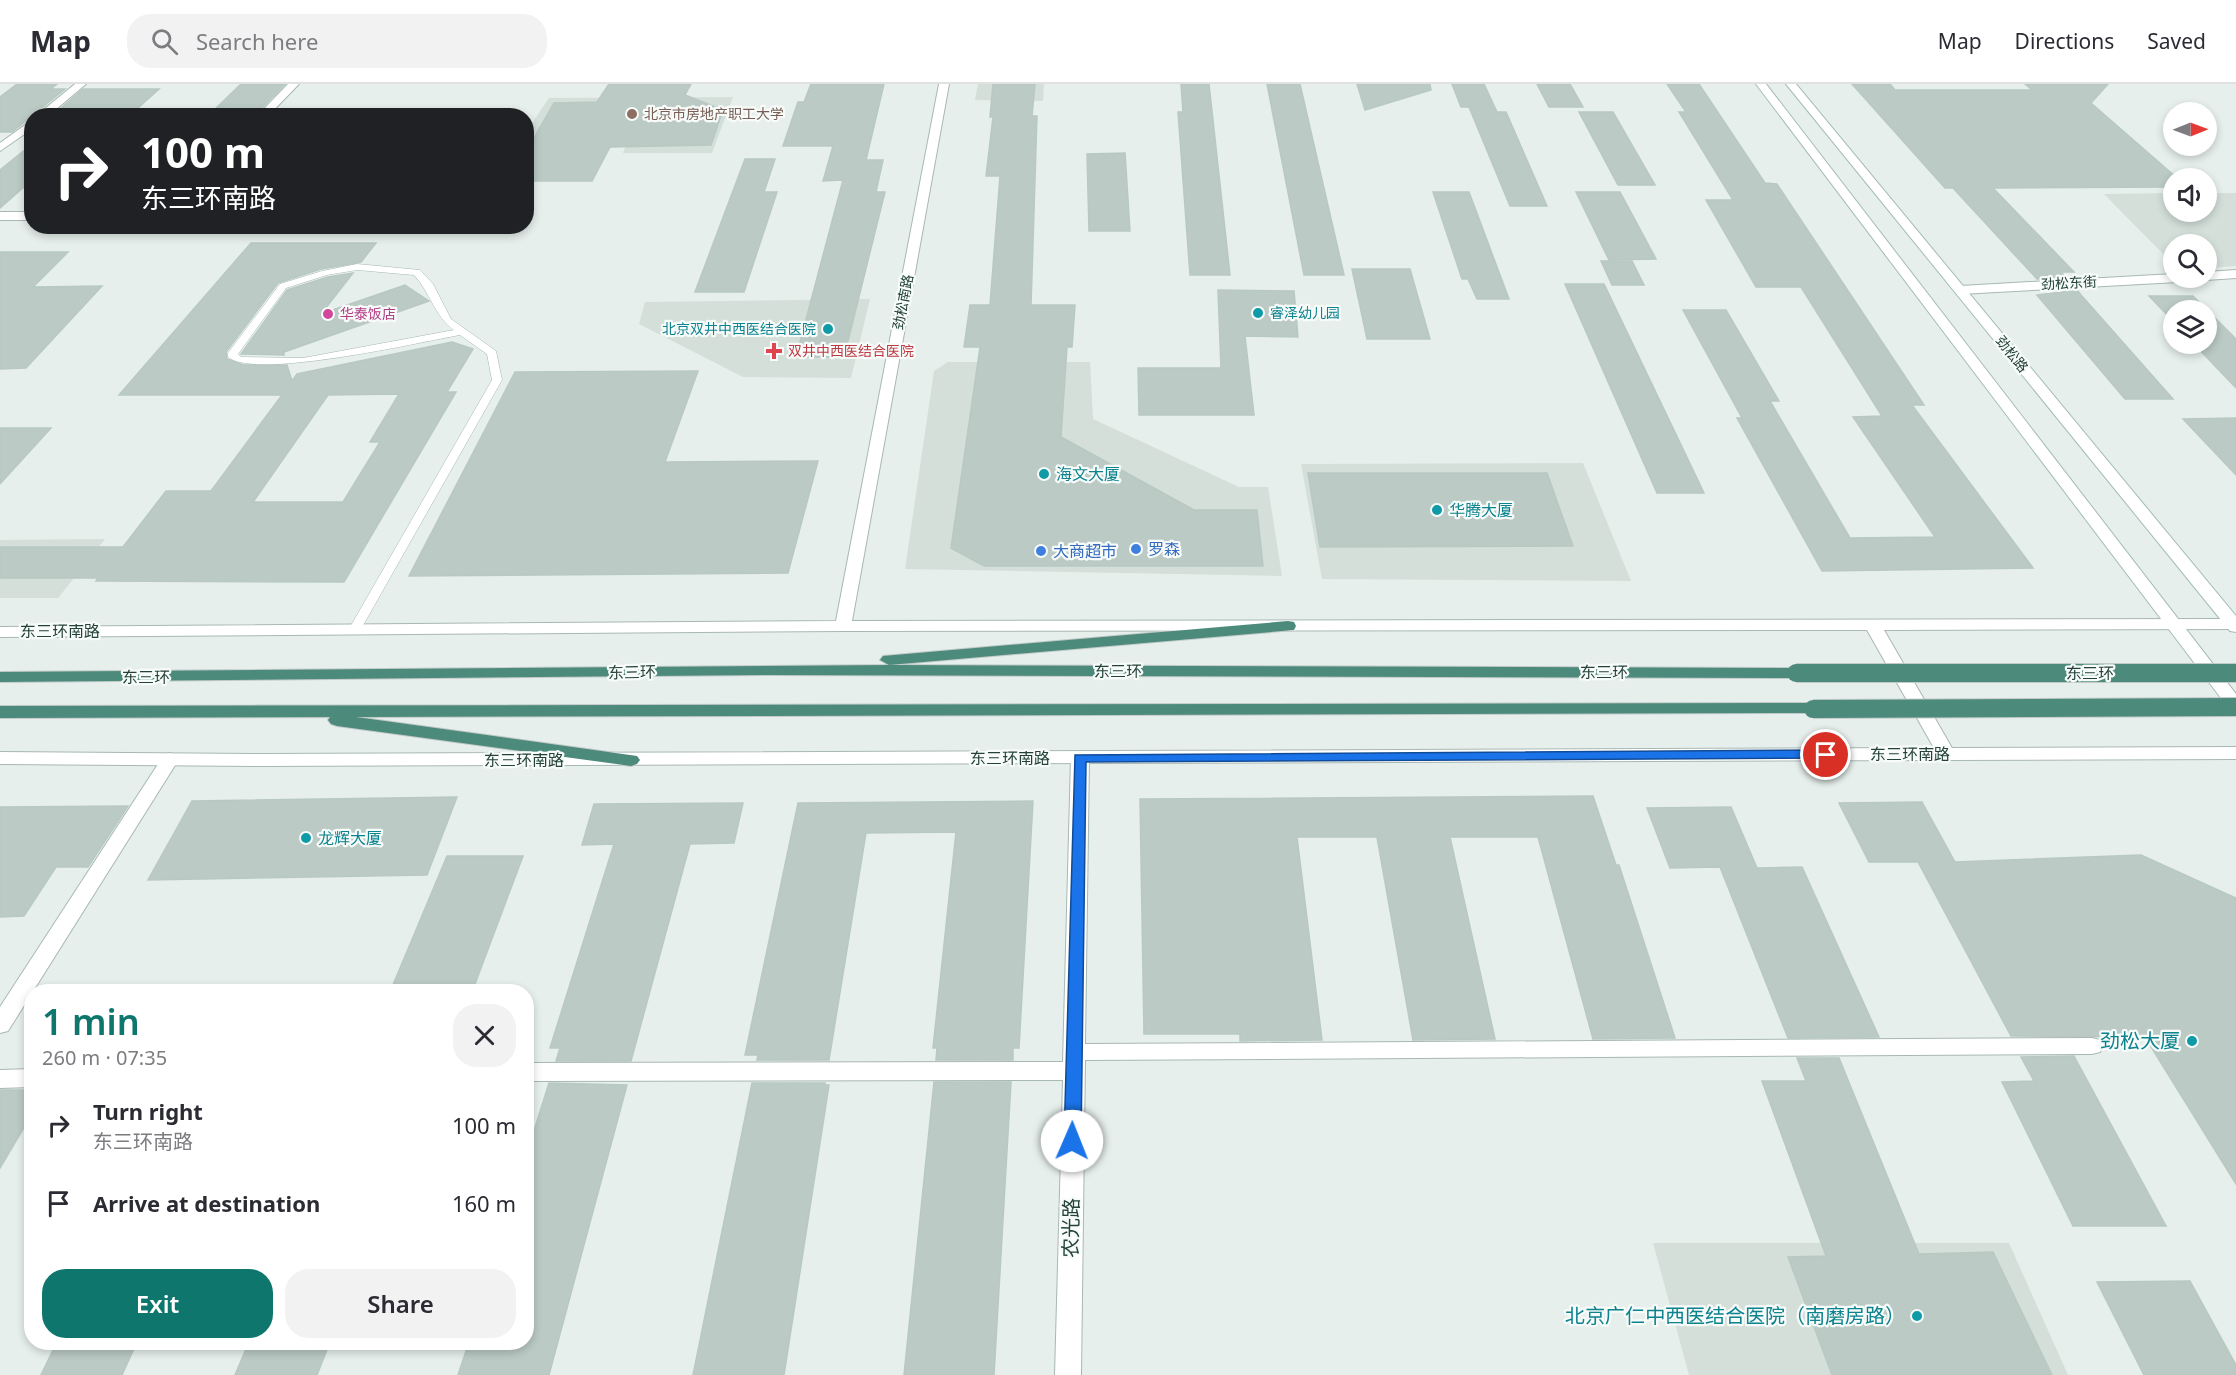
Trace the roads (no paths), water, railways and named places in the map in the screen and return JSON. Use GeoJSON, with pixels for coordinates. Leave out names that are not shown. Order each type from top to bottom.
{"type":"FeatureCollection","features":[{"type":"Feature","properties":{"kind":"highway"},"geometry":{"type":"LineString","coordinates":[[768,670],[1288,626]]}},
{"type":"Feature","properties":{"kind":"highway","name":"东三环"},"geometry":{"type":"LineString","coordinates":[[0,677],[768,670],[2236,673]]}},
{"type":"Feature","properties":{"kind":"highway","name":"东三环"},"geometry":{"type":"LineString","coordinates":[[0,712],[2236,707]]}},
{"type":"Feature","properties":{"kind":"highway"},"geometry":{"type":"LineString","coordinates":[[267,710],[631,760]]}},
{"type":"Feature","properties":{"kind":"street"},"geometry":{"type":"LineString","coordinates":[[51,108],[81,84]]}},
{"type":"Feature","properties":{"kind":"street"},"geometry":{"type":"LineString","coordinates":[[270,108],[294,84]]}},
{"type":"Feature","properties":{"kind":"street","name":"劲松南路"},"geometry":{"type":"LineString","coordinates":[[843,626],[944,84]]}},
{"type":"Feature","properties":{"kind":"street"},"geometry":{"type":"LineString","coordinates":[[1761,84],[2236,707]]}},
{"type":"Feature","properties":{"kind":"street","name":"劲松路"},"geometry":{"type":"LineString","coordinates":[[1791,84],[2235,625]]}},
{"type":"Feature","properties":{"kind":"street"},"geometry":{"type":"LineString","coordinates":[[0,148],[24,129]]}},
{"type":"Feature","properties":{"kind":"street"},"geometry":{"type":"LineString","coordinates":[[0,216],[24,216]]}},
{"type":"Feature","properties":{"kind":"street"},"geometry":{"type":"LineString","coordinates":[[2217,275],[2236,274]]}},
{"type":"Feature","properties":{"kind":"street","name":"劲松东街"},"geometry":{"type":"LineString","coordinates":[[1960,290],[2163,279]]}},
{"type":"Feature","properties":{"kind":"street"},"geometry":{"type":"LineString","coordinates":[[1873,625],[1946,754]]}},
{"type":"Feature","properties":{"kind":"street","name":"东三环南路"},"geometry":{"type":"LineString","coordinates":[[0,632],[843,626],[2235,625]]}},
{"type":"Feature","properties":{"kind":"street","name":"东三环南路"},"geometry":{"type":"LineString","coordinates":[[0,758],[631,760],[2236,753]]}},
{"type":"Feature","properties":{"kind":"street","name":"农光路"},"geometry":{"type":"LineString","coordinates":[[1068,1375],[1080,758]]}},
{"type":"Feature","properties":{"kind":"street"},"geometry":{"type":"LineString","coordinates":[[26,984],[170,759]]}},
{"type":"Feature","properties":{"kind":"street"},"geometry":{"type":"LineString","coordinates":[[0,1025],[24,987]]}},
{"type":"Feature","properties":{"kind":"street"},"geometry":{"type":"LineString","coordinates":[[534,1072],[1074,1061],[2092,1046]]}},
{"type":"Feature","properties":{"kind":"street"},"geometry":{"type":"LineString","coordinates":[[0,1080],[24,1078]]}},
{"type":"Feature","properties":{"kind":"lane"},"geometry":{"type":"LineString","coordinates":[[355,629],[497,380],[492,353],[447,321],[428,284],[417,272],[357,267],[325,273],[283,286],[232,355],[238,360],[303,361],[460,332]]}},
{"type":"Feature","properties":{"kind":"place","name":"北京市房地产职工大学"},"geometry":{"type":"Point","coordinates":[632,114]}},
{"type":"Feature","properties":{"kind":"place","name":"睿泽幼儿园"},"geometry":{"type":"Point","coordinates":[1258,313]}},
{"type":"Feature","properties":{"kind":"place","name":"华泰饭店"},"geometry":{"type":"Point","coordinates":[328,314]}},
{"type":"Feature","properties":{"kind":"place","name":"北京双井中西医结合医院"},"geometry":{"type":"Point","coordinates":[828,329]}},
{"type":"Feature","properties":{"kind":"place","name":"双井中西医结合医院"},"geometry":{"type":"Point","coordinates":[774,351]}},
{"type":"Feature","properties":{"kind":"place","name":"海文大厦"},"geometry":{"type":"Point","coordinates":[1044,474]}},
{"type":"Feature","properties":{"kind":"place","name":"华腾大厦"},"geometry":{"type":"Point","coordinates":[1437,510]}},
{"type":"Feature","properties":{"kind":"place","name":"罗森"},"geometry":{"type":"Point","coordinates":[1136,549]}},
{"type":"Feature","properties":{"kind":"place","name":"大商超市"},"geometry":{"type":"Point","coordinates":[1041,551]}},
{"type":"Feature","properties":{"kind":"place","name":"龙辉大厦"},"geometry":{"type":"Point","coordinates":[306,838]}},
{"type":"Feature","properties":{"kind":"place","name":"劲松大厦"},"geometry":{"type":"Point","coordinates":[2192,1041]}},
{"type":"Feature","properties":{"kind":"place","name":"北京广仁中西医结合医院（南磨房路）"},"geometry":{"type":"Point","coordinates":[1917,1316]}}]}
